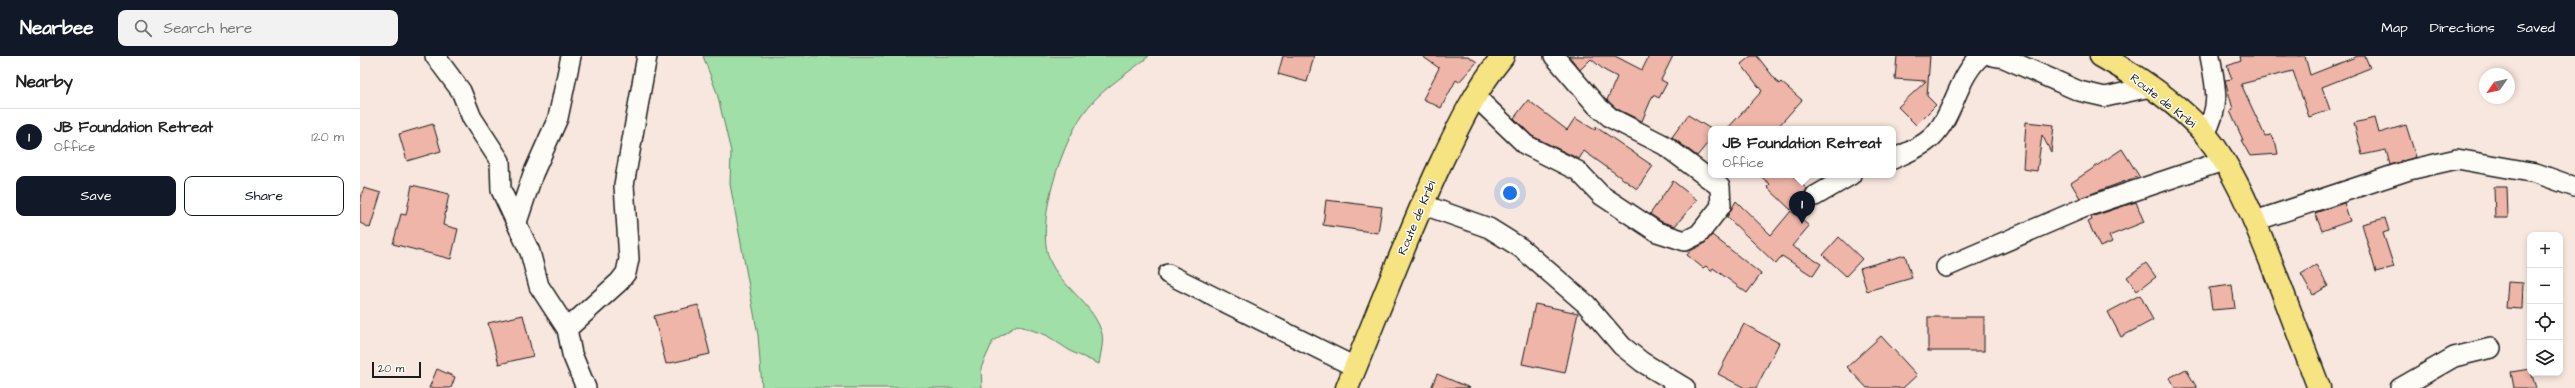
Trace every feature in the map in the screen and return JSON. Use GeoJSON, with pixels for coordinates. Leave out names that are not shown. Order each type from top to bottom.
{"type":"FeatureCollection","features":[{"type":"Feature","properties":{"kind":"main road","name":"Route de Kribi"},"geometry":{"type":"LineString","coordinates":[[1347,388],[1421,204],[1462,118],[1486,76],[1503,56]]}},
{"type":"Feature","properties":{"kind":"main road","name":"Route de Kribi"},"geometry":{"type":"LineString","coordinates":[[2103,56],[2150,87],[2183,113],[2205,134],[2223,161],[2255,221],[2319,388]]}},
{"type":"Feature","properties":{"kind":"street"},"geometry":{"type":"LineString","coordinates":[[435,56],[461,91],[472,118],[500,161],[501,190],[530,252],[539,286],[567,329],[572,354],[586,388]]}},
{"type":"Feature","properties":{"kind":"street"},"geometry":{"type":"LineString","coordinates":[[516,222],[533,174],[558,118],[571,56]]}},
{"type":"Feature","properties":{"kind":"street"},"geometry":{"type":"LineString","coordinates":[[567,329],[619,282],[626,273],[629,259],[624,185],[647,56]]}},
{"type":"Feature","properties":{"kind":"street"},"geometry":{"type":"LineString","coordinates":[[1475,96],[1526,145],[1578,171],[1601,195],[1657,232],[1684,241],[1699,234],[1721,206],[1720,187],[1664,145],[1611,118],[1597,106],[1554,56]]}},
{"type":"Feature","properties":{"kind":"street"},"geometry":{"type":"LineString","coordinates":[[1896,158],[1914,150],[1931,138],[1944,121],[1970,66],[1981,56]]}},
{"type":"Feature","properties":{"kind":"street"},"geometry":{"type":"LineString","coordinates":[[1992,56],[2004,58],[2079,91],[2105,97],[2150,87]]}},
{"type":"Feature","properties":{"kind":"street"},"geometry":{"type":"LineString","coordinates":[[2205,134],[2214,118],[2217,93],[2210,56]]}},
{"type":"Feature","properties":{"kind":"street"},"geometry":{"type":"LineString","coordinates":[[2255,221],[2409,170],[2457,159],[2536,173],[2575,187]]}},
{"type":"Feature","properties":{"kind":"street"},"geometry":{"type":"LineString","coordinates":[[1946,267],[2083,208],[2223,161]]}},
{"type":"Feature","properties":{"kind":"street"},"geometry":{"type":"LineString","coordinates":[[1815,196],[1846,178]]}},
{"type":"Feature","properties":{"kind":"street"},"geometry":{"type":"LineString","coordinates":[[1421,204],[1489,228],[1521,248],[1586,304],[1622,346],[1642,362],[1685,388]]}},
{"type":"Feature","properties":{"kind":"street"},"geometry":{"type":"LineString","coordinates":[[1168,274],[1355,368]]}},
{"type":"Feature","properties":{"kind":"street"},"geometry":{"type":"LineString","coordinates":[[2400,388],[2454,357],[2491,348]]}},
{"type":"Feature","properties":{"kind":"green space"},"geometry":{"type":"Polygon","coordinates":[[[703,56],[1149,56],[1118,79],[1096,98],[1080,119],[1070,137],[1061,159],[1053,182],[1048,206],[1045,228],[1047,249],[1052,265],[1064,282],[1087,306],[1098,324],[1102,334],[1099,364],[1072,352],[1046,335],[1017,325],[993,341],[981,368],[982,388],[762,388],[758,335],[730,184],[731,152],[717,93],[703,56]]]}},
{"type":"Feature","properties":{"kind":"building"},"geometry":{"type":"Polygon","coordinates":[[[1283,56],[1314,56],[1307,82],[1278,74],[1283,56]]]}},
{"type":"Feature","properties":{"kind":"building"},"geometry":{"type":"Polygon","coordinates":[[[1422,56],[1468,56],[1477,62],[1459,82],[1456,80],[1441,108],[1423,99],[1439,68],[1422,56]]]}},
{"type":"Feature","properties":{"kind":"building"},"geometry":{"type":"Polygon","coordinates":[[[1569,56],[1615,56],[1642,70],[1649,56],[1673,56],[1661,80],[1667,83],[1659,98],[1653,95],[1642,121],[1617,109],[1607,100],[1617,77],[1604,70],[1591,59],[1580,70],[1569,56]]]}},
{"type":"Feature","properties":{"kind":"building"},"geometry":{"type":"Polygon","coordinates":[[[1751,56],[1757,56],[1779,84],[1781,82],[1802,100],[1779,126],[1730,126],[1762,91],[1741,64],[1751,56]]]}},
{"type":"Feature","properties":{"kind":"building"},"geometry":{"type":"Polygon","coordinates":[[[1897,56],[1930,56],[1927,96],[1936,105],[1916,125],[1898,107],[1926,81],[1895,79],[1897,56]]]}},
{"type":"Feature","properties":{"kind":"building"},"geometry":{"type":"Polygon","coordinates":[[[2240,56],[2305,56],[2310,75],[2358,56],[2365,56],[2370,68],[2322,87],[2330,110],[2309,117],[2293,71],[2241,84],[2265,136],[2271,135],[2276,144],[2278,154],[2250,156],[2241,140],[2243,140],[2230,111],[2233,109],[2225,80],[2232,79],[2227,66],[2241,61],[2240,56]]]}},
{"type":"Feature","properties":{"kind":"building"},"geometry":{"type":"Polygon","coordinates":[[[1528,100],[1567,130],[1575,118],[1595,130],[1596,127],[1653,166],[1637,189],[1584,151],[1579,159],[1532,136],[1514,118],[1528,100]]]}},
{"type":"Feature","properties":{"kind":"building"},"geometry":{"type":"Polygon","coordinates":[[[1688,115],[1708,127],[1708,143],[1697,156],[1672,137],[1688,115]]]}},
{"type":"Feature","properties":{"kind":"building"},"geometry":{"type":"Polygon","coordinates":[[[2375,118],[2379,133],[2406,125],[2416,157],[2390,165],[2386,150],[2362,155],[2354,123],[2375,118]]]}},
{"type":"Feature","properties":{"kind":"building"},"geometry":{"type":"Polygon","coordinates":[[[2026,122],[2054,125],[2051,152],[2042,135],[2037,171],[2023,169],[2026,122]]]}},
{"type":"Feature","properties":{"kind":"building"},"geometry":{"type":"Polygon","coordinates":[[[433,124],[441,151],[407,161],[399,134],[433,124]]]}},
{"type":"Feature","properties":{"kind":"building"},"geometry":{"type":"Polygon","coordinates":[[[2122,149],[2139,176],[2080,198],[2071,183],[2122,149]]]}},
{"type":"Feature","properties":{"kind":"building"},"geometry":{"type":"Polygon","coordinates":[[[1763,178],[1795,178],[1807,189],[1791,210],[1767,187],[1770,184],[1763,178]]]}},
{"type":"Feature","properties":{"kind":"building"},"geometry":{"type":"Polygon","coordinates":[[[1673,181],[1697,200],[1675,226],[1662,222],[1650,214],[1673,181]]]}},
{"type":"Feature","properties":{"kind":"building"},"geometry":{"type":"Polygon","coordinates":[[[412,185],[449,194],[443,225],[458,229],[451,259],[393,244],[401,214],[406,215],[412,185]]]}},
{"type":"Feature","properties":{"kind":"building"},"geometry":{"type":"Polygon","coordinates":[[[2494,187],[2507,187],[2508,218],[2495,218],[2494,187]]]}},
{"type":"Feature","properties":{"kind":"building"},"geometry":{"type":"Polygon","coordinates":[[[364,188],[381,193],[370,228],[360,223],[360,198],[364,188]]]}},
{"type":"Feature","properties":{"kind":"building"},"geometry":{"type":"Polygon","coordinates":[[[1326,200],[1382,207],[1378,233],[1323,225],[1326,200]]]}},
{"type":"Feature","properties":{"kind":"building"},"geometry":{"type":"Polygon","coordinates":[[[1736,201],[1771,235],[1791,211],[1809,226],[1792,246],[1821,264],[1813,276],[1782,256],[1776,264],[1727,217],[1736,201]]]}},
{"type":"Feature","properties":{"kind":"building"},"geometry":{"type":"Polygon","coordinates":[[[2136,202],[2144,222],[2109,236],[2112,242],[2100,247],[2088,222],[2092,220],[2091,217],[2136,202]]]}},
{"type":"Feature","properties":{"kind":"building"},"geometry":{"type":"Polygon","coordinates":[[[2344,203],[2350,221],[2322,231],[2315,213],[2344,203]]]}},
{"type":"Feature","properties":{"kind":"building"},"geometry":{"type":"Polygon","coordinates":[[[2385,218],[2389,231],[2383,233],[2394,267],[2376,272],[2362,224],[2385,218]]]}},
{"type":"Feature","properties":{"kind":"building"},"geometry":{"type":"Polygon","coordinates":[[[1712,235],[1761,274],[1747,293],[1713,268],[1711,271],[1706,266],[1703,268],[1687,255],[1690,251],[1704,244],[1712,235]]]}},
{"type":"Feature","properties":{"kind":"building"},"geometry":{"type":"Polygon","coordinates":[[[1839,237],[1862,259],[1846,276],[1823,255],[1839,237]]]}},
{"type":"Feature","properties":{"kind":"building"},"geometry":{"type":"Polygon","coordinates":[[[1905,255],[1912,278],[1867,291],[1860,268],[1905,255]]]}},
{"type":"Feature","properties":{"kind":"building"},"geometry":{"type":"Polygon","coordinates":[[[2146,263],[2156,277],[2137,291],[2127,277],[2146,263]]]}},
{"type":"Feature","properties":{"kind":"building"},"geometry":{"type":"Polygon","coordinates":[[[2316,265],[2328,286],[2313,295],[2301,274],[2316,265]]]}},
{"type":"Feature","properties":{"kind":"building"},"geometry":{"type":"Polygon","coordinates":[[[2508,282],[2523,283],[2522,309],[2506,308],[2508,282]]]}},
{"type":"Feature","properties":{"kind":"building"},"geometry":{"type":"Polygon","coordinates":[[[2232,285],[2235,308],[2212,310],[2209,288],[2232,285]]]}},
{"type":"Feature","properties":{"kind":"building"},"geometry":{"type":"Polygon","coordinates":[[[2140,295],[2153,320],[2121,337],[2108,312],[2140,295]]]}},
{"type":"Feature","properties":{"kind":"building"},"geometry":{"type":"Polygon","coordinates":[[[1535,304],[1578,313],[1565,373],[1522,364],[1535,304]]]}},
{"type":"Feature","properties":{"kind":"building"},"geometry":{"type":"Polygon","coordinates":[[[698,305],[710,354],[666,364],[654,316],[698,305]]]}},
{"type":"Feature","properties":{"kind":"building"},"geometry":{"type":"Polygon","coordinates":[[[523,315],[533,356],[499,364],[488,323],[523,315]]]}},
{"type":"Feature","properties":{"kind":"building"},"geometry":{"type":"Polygon","coordinates":[[[1928,317],[1984,317],[1984,351],[1928,351],[1928,317]]]}},
{"type":"Feature","properties":{"kind":"building"},"geometry":{"type":"Polygon","coordinates":[[[1744,324],[1779,343],[1756,388],[1745,388],[1718,374],[1744,324]]]}},
{"type":"Feature","properties":{"kind":"building"},"geometry":{"type":"Polygon","coordinates":[[[1881,336],[1917,375],[1903,388],[1867,388],[1847,367],[1881,336]]]}},
{"type":"Feature","properties":{"kind":"building"},"geometry":{"type":"Polygon","coordinates":[[[437,369],[455,377],[451,388],[429,388],[437,369]]]}},
{"type":"Feature","properties":{"kind":"building"},"geometry":{"type":"Polygon","coordinates":[[[2186,369],[2197,388],[2175,388],[2169,378],[2186,369]]]}},
{"type":"Feature","properties":{"kind":"building"},"geometry":{"type":"Polygon","coordinates":[[[2527,369],[2527,376],[2532,376],[2536,388],[2514,388],[2511,372],[2527,369]]]}},
{"type":"Feature","properties":{"kind":"building"},"geometry":{"type":"Polygon","coordinates":[[[1437,374],[1470,388],[1431,388],[1437,374]]]}},
{"type":"Feature","properties":{"kind":"place","name":"JB Foundation Retreat"},"geometry":{"type":"Point","coordinates":[1802,224]}}]}
